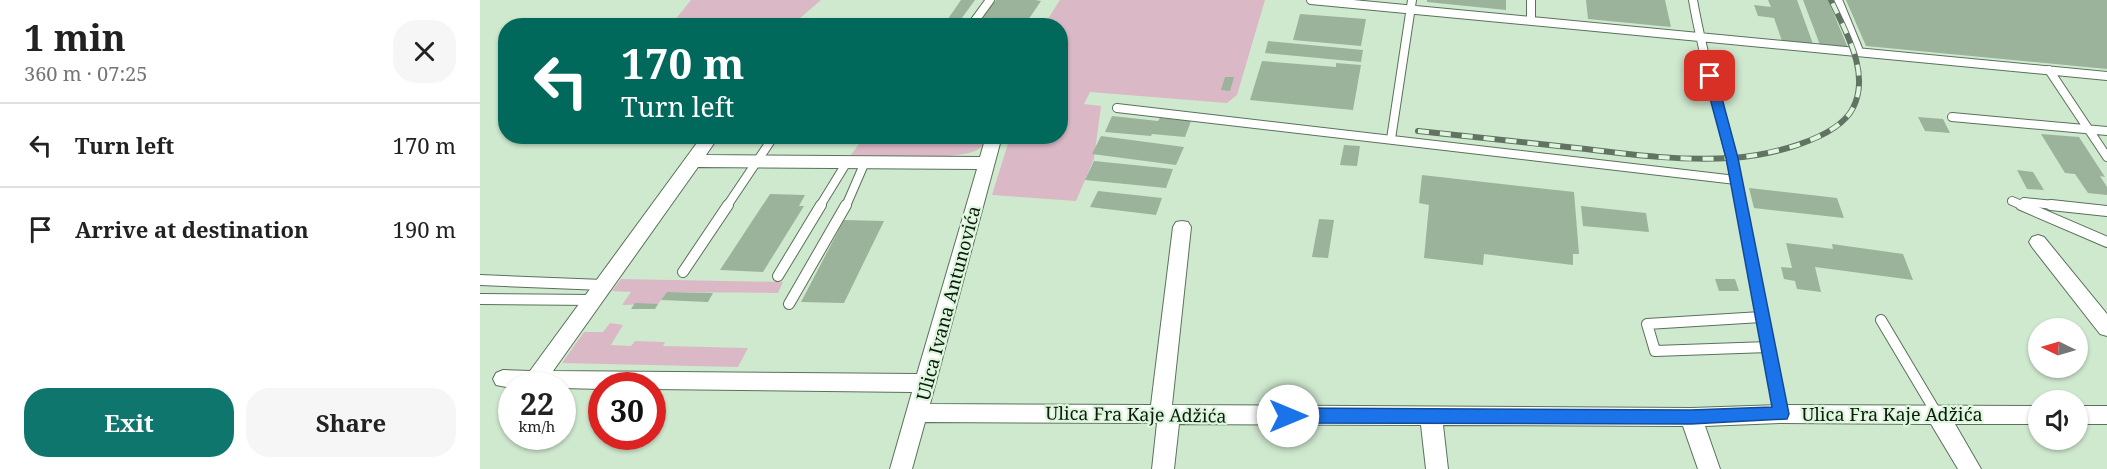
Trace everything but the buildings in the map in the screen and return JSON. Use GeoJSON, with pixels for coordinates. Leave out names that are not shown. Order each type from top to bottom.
{"type":"FeatureCollection","features":[{"type":"Feature","properties":{"kind":"street"},"geometry":{"type":"LineString","coordinates":[[541,372],[705,144]]}},
{"type":"Feature","properties":{"kind":"street","name":"Ulica Ivana Antunovića"},"geometry":{"type":"LineString","coordinates":[[901,469],[992,144]]}},
{"type":"Feature","properties":{"kind":"street"},"geometry":{"type":"LineString","coordinates":[[693,161],[986,163]]}},
{"type":"Feature","properties":{"kind":"street"},"geometry":{"type":"LineString","coordinates":[[1163,469],[1164,415],[1182,227]]}},
{"type":"Feature","properties":{"kind":"street"},"geometry":{"type":"LineString","coordinates":[[2038,242],[2107,328]]}},
{"type":"Feature","properties":{"kind":"street"},"geometry":{"type":"LineString","coordinates":[[576,379],[926,383]]}},
{"type":"Feature","properties":{"kind":"street","name":"Ulica Fra Kaje Adžića"},"geometry":{"type":"LineString","coordinates":[[918,412],[1691,417],[1781,414],[2028,415]]}},
{"type":"Feature","properties":{"kind":"street"},"geometry":{"type":"LineString","coordinates":[[1937,414],[1970,469]]}},
{"type":"Feature","properties":{"kind":"street"},"geometry":{"type":"LineString","coordinates":[[2088,415],[2107,415]]}},
{"type":"Feature","properties":{"kind":"street"},"geometry":{"type":"LineString","coordinates":[[1431,416],[1437,469]]}},
{"type":"Feature","properties":{"kind":"street"},"geometry":{"type":"LineString","coordinates":[[1691,417],[1709,469]]}},
{"type":"Feature","properties":{"kind":"lane"},"geometry":{"type":"LineString","coordinates":[[977,18],[990,0]]}},
{"type":"Feature","properties":{"kind":"lane"},"geometry":{"type":"LineString","coordinates":[[1311,0],[1699,35],[2107,76]]}},
{"type":"Feature","properties":{"kind":"lane"},"geometry":{"type":"LineString","coordinates":[[1391,139],[1412,0]]}},
{"type":"Feature","properties":{"kind":"lane"},"geometry":{"type":"LineString","coordinates":[[1531,0],[1531,20]]}},
{"type":"Feature","properties":{"kind":"lane"},"geometry":{"type":"LineString","coordinates":[[1692,0],[1736,180],[1781,414]]}},
{"type":"Feature","properties":{"kind":"lane"},"geometry":{"type":"LineString","coordinates":[[1838,0],[1859,51]]}},
{"type":"Feature","properties":{"kind":"lane"},"geometry":{"type":"LineString","coordinates":[[2049,70],[2107,157]]}},
{"type":"Feature","properties":{"kind":"lane"},"geometry":{"type":"LineString","coordinates":[[1117,108],[1736,180]]}},
{"type":"Feature","properties":{"kind":"lane"},"geometry":{"type":"LineString","coordinates":[[1953,117],[2107,131]]}},
{"type":"Feature","properties":{"kind":"lane"},"geometry":{"type":"LineString","coordinates":[[683,272],[769,144]]}},
{"type":"Feature","properties":{"kind":"lane"},"geometry":{"type":"LineString","coordinates":[[778,276],[847,162]]}},
{"type":"Feature","properties":{"kind":"lane"},"geometry":{"type":"LineString","coordinates":[[789,304],[847,204],[865,162]]}},
{"type":"Feature","properties":{"kind":"lane"},"geometry":{"type":"LineString","coordinates":[[2107,211],[2012,201],[2107,242]]}},
{"type":"Feature","properties":{"kind":"lane"},"geometry":{"type":"LineString","coordinates":[[480,280],[604,285]]}},
{"type":"Feature","properties":{"kind":"lane"},"geometry":{"type":"LineString","coordinates":[[480,299],[593,300]]}},
{"type":"Feature","properties":{"kind":"lane"},"geometry":{"type":"LineString","coordinates":[[1761,316],[1647,324],[1655,351],[1768,347]]}},
{"type":"Feature","properties":{"kind":"lane"},"geometry":{"type":"LineString","coordinates":[[1881,320],[1937,414]]}},
{"type":"Feature","properties":{"kind":"shaded area"},"geometry":{"type":"Polygon","coordinates":[[[691,0],[821,0],[800,18],[677,18],[691,0]]]}},
{"type":"Feature","properties":{"kind":"shaded area"},"geometry":{"type":"Polygon","coordinates":[[[1060,0],[1265,0],[1237,95],[1227,103],[1090,92],[1084,104],[1101,106],[1094,159],[1076,201],[992,195],[1008,144],[1068,144],[1068,18],[1048,18],[1060,0]]]}},
{"type":"Feature","properties":{"kind":"shaded area"},"geometry":{"type":"Polygon","coordinates":[[[859,144],[982,144],[975,151],[950,156],[851,155],[859,144]]]}},
{"type":"Feature","properties":{"kind":"shaded area"},"geometry":{"type":"Polygon","coordinates":[[[621,279],[783,282],[778,293],[667,292],[658,304],[622,305],[631,292],[612,291],[621,279]]]}},
{"type":"Feature","properties":{"kind":"shaded area"},"geometry":{"type":"Polygon","coordinates":[[[610,323],[623,325],[611,345],[631,346],[635,341],[665,342],[663,346],[748,348],[738,367],[562,363],[584,332],[603,332],[610,323]]]}},
{"type":"Feature","properties":{"kind":"railway"},"geometry":{"type":"LineString","coordinates":[[1418,131],[1676,158],[1745,157],[1798,145],[1816,138],[1844,120],[1853,108],[1858,95],[1858,67],[1854,52],[1831,0]]}},
{"type":"Feature","properties":{"kind":"route"},"geometry":{"type":"LineString","coordinates":[[1288,416],[1691,417],[1781,414],[1732,158],[1710,76]]}}]}
